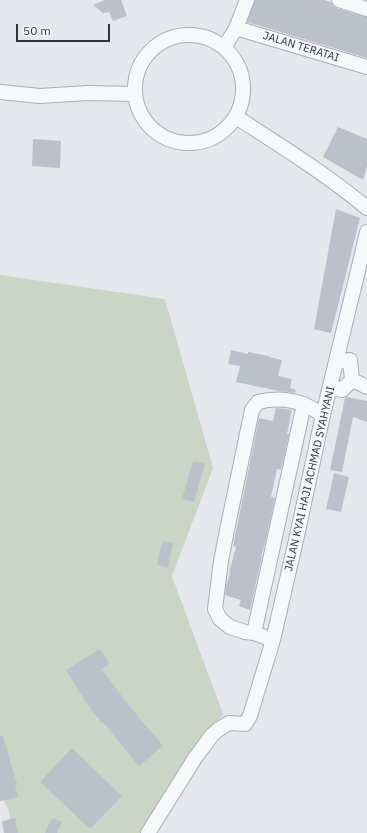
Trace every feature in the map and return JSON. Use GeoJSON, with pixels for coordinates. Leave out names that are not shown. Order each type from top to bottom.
{"type":"FeatureCollection","features":[{"type":"Feature","properties":{"kind":"street"},"geometry":{"type":"LineString","coordinates":[[224,48],[236,28],[247,0]]}},
{"type":"Feature","properties":{"kind":"street"},"geometry":{"type":"LineString","coordinates":[[339,0],[367,9]]}},
{"type":"Feature","properties":{"kind":"street","name":"JALAN TERATAI"},"geometry":{"type":"LineString","coordinates":[[236,28],[367,67]]}},
{"type":"Feature","properties":{"kind":"street"},"geometry":{"type":"LineString","coordinates":[[185,35],[206,38],[224,48],[236,62],[243,80],[243,99],[236,117],[224,132],[206,141],[187,144],[168,139],[151,128],[140,113],[134,94],[137,72],[147,54],[164,41],[185,35]]}},
{"type":"Feature","properties":{"kind":"street"},"geometry":{"type":"LineString","coordinates":[[0,92],[40,96],[88,93],[134,94]]}},
{"type":"Feature","properties":{"kind":"street"},"geometry":{"type":"LineString","coordinates":[[236,117],[304,162],[367,208]]}},
{"type":"Feature","properties":{"kind":"street","name":"JALAN KYAI HAJI ACHMAD SYAHYANI"},"geometry":{"type":"LineString","coordinates":[[148,833],[204,745],[212,735],[229,723],[245,724],[250,716],[273,640],[323,415],[367,232]]}},
{"type":"Feature","properties":{"kind":"street"},"geometry":{"type":"LineString","coordinates":[[336,362],[350,360],[352,380]]}},
{"type":"Feature","properties":{"kind":"street"},"geometry":{"type":"LineString","coordinates":[[352,380],[367,387]]}},
{"type":"Feature","properties":{"kind":"street"},"geometry":{"type":"LineString","coordinates":[[329,391],[336,388],[342,390],[352,380]]}},
{"type":"Feature","properties":{"kind":"street"},"geometry":{"type":"LineString","coordinates":[[273,640],[254,633],[245,632],[230,627],[220,619],[215,609],[221,561],[252,410],[258,402],[267,400],[288,400],[304,404],[323,415]]}},
{"type":"Feature","properties":{"kind":"street"},"geometry":{"type":"LineString","coordinates":[[254,633],[304,404]]}},
{"type":"Feature","properties":{"kind":"green space"},"geometry":{"type":"Polygon","coordinates":[[[0,275],[165,299],[213,468],[172,576],[223,714],[141,833],[11,833],[9,811],[0,793],[0,275]]]}},
{"type":"Feature","properties":{"kind":"building"},"geometry":{"type":"Polygon","coordinates":[[[105,0],[121,0],[127,16],[113,21],[109,12],[103,13],[93,5],[105,0]]]}},
{"type":"Feature","properties":{"kind":"building"},"geometry":{"type":"Polygon","coordinates":[[[255,0],[324,0],[331,2],[336,8],[367,17],[367,58],[247,22],[255,0]]]}},
{"type":"Feature","properties":{"kind":"building"},"geometry":{"type":"Polygon","coordinates":[[[338,127],[367,139],[367,166],[363,180],[323,157],[338,127]]]}},
{"type":"Feature","properties":{"kind":"building"},"geometry":{"type":"Polygon","coordinates":[[[33,139],[61,141],[60,168],[32,166],[33,139]]]}},
{"type":"Feature","properties":{"kind":"building"},"geometry":{"type":"Polygon","coordinates":[[[336,209],[360,218],[331,333],[314,329],[336,209]]]}},
{"type":"Feature","properties":{"kind":"building"},"geometry":{"type":"Polygon","coordinates":[[[231,350],[248,354],[248,352],[259,354],[282,360],[278,376],[292,379],[290,388],[296,390],[295,393],[236,382],[240,366],[228,364],[231,350]]]}},
{"type":"Feature","properties":{"kind":"building"},"geometry":{"type":"Polygon","coordinates":[[[347,397],[367,401],[367,422],[353,417],[342,472],[330,470],[345,398],[347,397]]]}},
{"type":"Feature","properties":{"kind":"building"},"geometry":{"type":"Polygon","coordinates":[[[276,408],[292,410],[287,434],[289,434],[281,470],[277,469],[271,497],[275,498],[250,610],[239,606],[241,600],[225,595],[226,587],[236,547],[233,546],[259,418],[273,421],[276,408]]]}},
{"type":"Feature","properties":{"kind":"building"},"geometry":{"type":"Polygon","coordinates":[[[193,461],[205,464],[194,502],[182,499],[193,461]]]}},
{"type":"Feature","properties":{"kind":"building"},"geometry":{"type":"Polygon","coordinates":[[[334,473],[349,477],[341,512],[326,509],[334,473]]]}},
{"type":"Feature","properties":{"kind":"building"},"geometry":{"type":"Polygon","coordinates":[[[162,541],[173,543],[168,567],[157,565],[162,541]]]}},
{"type":"Feature","properties":{"kind":"building"},"geometry":{"type":"Polygon","coordinates":[[[100,649],[110,664],[102,669],[126,702],[163,746],[139,766],[85,701],[66,670],[100,649]]]}},
{"type":"Feature","properties":{"kind":"building"},"geometry":{"type":"Polygon","coordinates":[[[0,736],[3,736],[17,784],[15,785],[18,797],[0,801],[0,736]]]}},
{"type":"Feature","properties":{"kind":"building"},"geometry":{"type":"Polygon","coordinates":[[[72,748],[122,796],[90,829],[40,782],[72,748]]]}},
{"type":"Feature","properties":{"kind":"building"},"geometry":{"type":"Polygon","coordinates":[[[15,818],[18,833],[4,833],[2,821],[15,818]]]}},
{"type":"Feature","properties":{"kind":"building"},"geometry":{"type":"Polygon","coordinates":[[[52,818],[62,822],[57,833],[45,833],[52,818]]]}}]}
